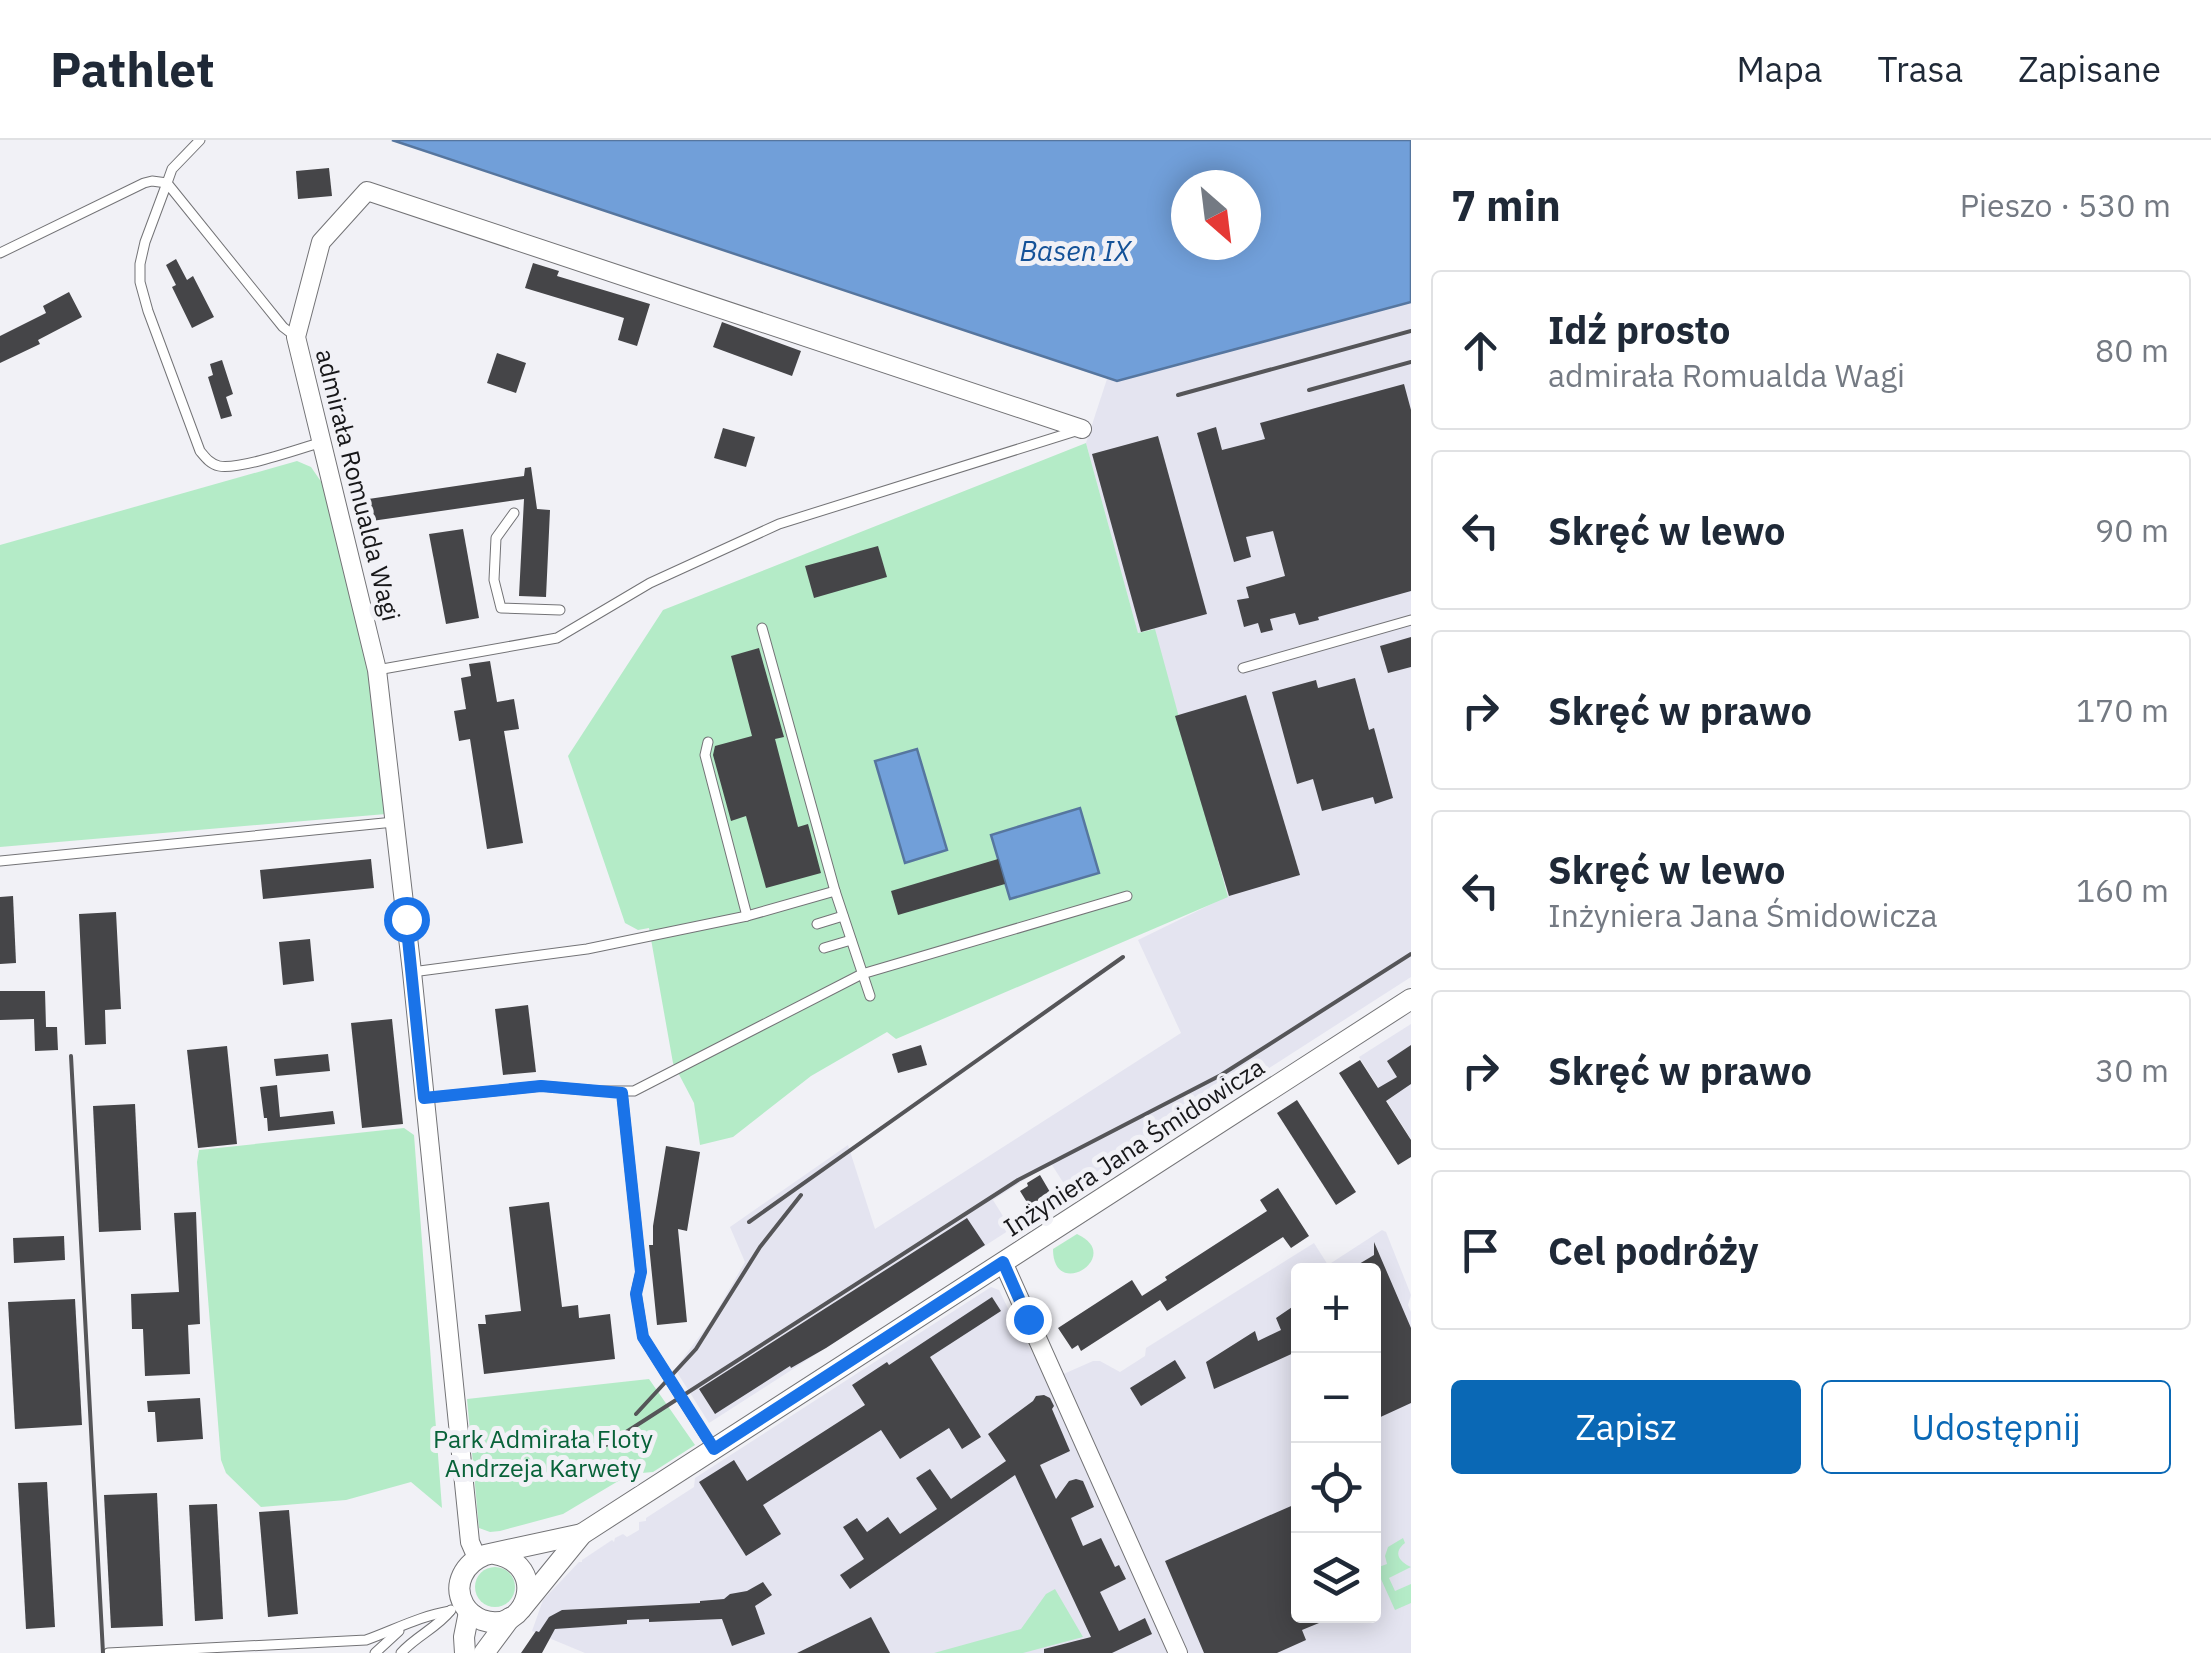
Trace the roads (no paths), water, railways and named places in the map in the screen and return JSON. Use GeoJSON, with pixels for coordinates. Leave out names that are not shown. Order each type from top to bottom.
{"type":"FeatureCollection","features":[{"type":"Feature","properties":{"kind":"street","name":"admirała Romualda Wagi"},"geometry":{"type":"LineString","coordinates":[[486,1556],[470,1542],[377,670],[296,337],[322,242],[367,191],[1082,429]]}},
{"type":"Feature","properties":{"kind":"street","name":"Inżyniera Jana Śmidowicza"},"geometry":{"type":"LineString","coordinates":[[484,1653],[582,1534],[1411,999]]}},
{"type":"Feature","properties":{"kind":"street"},"geometry":{"type":"LineString","coordinates":[[1003,1262],[1178,1653]]}},
{"type":"Feature","properties":{"kind":"street","name":"Inżyniera Jana Śmidowicza"},"geometry":{"type":"LineString","coordinates":[[486,1556],[582,1534]]}},
{"type":"Feature","properties":{"kind":"street"},"geometry":{"type":"LineString","coordinates":[[460,1608],[493,1622],[515,1614],[528,1591],[525,1573],[512,1559],[486,1556],[466,1568],[460,1581],[460,1608],[465,1653]]}},
{"type":"Feature","properties":{"kind":"lane"},"geometry":{"type":"LineString","coordinates":[[200,140],[172,169],[140,264],[140,282],[148,310],[200,451],[220,467],[322,442]]}},
{"type":"Feature","properties":{"kind":"lane"},"geometry":{"type":"LineString","coordinates":[[0,252],[144,183],[167,184],[296,337]]}},
{"type":"Feature","properties":{"kind":"lane"},"geometry":{"type":"LineString","coordinates":[[377,670],[557,638],[650,583],[779,524],[1082,429]]}},
{"type":"Feature","properties":{"kind":"lane"},"geometry":{"type":"LineString","coordinates":[[514,512],[496,538],[494,580],[500,608],[560,610]]}},
{"type":"Feature","properties":{"kind":"lane"},"geometry":{"type":"LineString","coordinates":[[1243,668],[1411,620]]}},
{"type":"Feature","properties":{"kind":"lane"},"geometry":{"type":"LineString","coordinates":[[762,628],[836,891],[870,996]]}},
{"type":"Feature","properties":{"kind":"lane"},"geometry":{"type":"LineString","coordinates":[[708,742],[704,754],[747,916]]}},
{"type":"Feature","properties":{"kind":"lane"},"geometry":{"type":"LineString","coordinates":[[0,860],[394,822]]}},
{"type":"Feature","properties":{"kind":"lane"},"geometry":{"type":"LineString","coordinates":[[412,972],[588,949],[747,916],[836,891]]}},
{"type":"Feature","properties":{"kind":"lane"},"geometry":{"type":"LineString","coordinates":[[424,1098],[541,1086],[634,1091],[862,974],[1127,896]]}},
{"type":"Feature","properties":{"kind":"lane"},"geometry":{"type":"LineString","coordinates":[[817,924],[844,916]]}},
{"type":"Feature","properties":{"kind":"lane"},"geometry":{"type":"LineString","coordinates":[[824,948],[851,940]]}},
{"type":"Feature","properties":{"kind":"lane"},"geometry":{"type":"LineString","coordinates":[[622,1093],[641,1272],[636,1294],[643,1337],[714,1449]]}},
{"type":"Feature","properties":{"kind":"lane"},"geometry":{"type":"LineString","coordinates":[[108,1653],[366,1640],[424,1616],[460,1608]]}},
{"type":"Feature","properties":{"kind":"lane"},"geometry":{"type":"LineString","coordinates":[[378,1653],[426,1633],[460,1608]]}},
{"type":"Feature","properties":{"kind":"lane"},"geometry":{"type":"LineString","coordinates":[[378,1653],[405,1626]]}},
{"type":"Feature","properties":{"kind":"lane"},"geometry":{"type":"LineString","coordinates":[[401,1653],[414,1639]]}},
{"type":"Feature","properties":{"kind":"water","name":"Basen IX"},"geometry":{"type":"Polygon","coordinates":[[[392,140],[1411,140],[1411,302],[1117,381],[392,140]]]}},
{"type":"Feature","properties":{"kind":"water"},"geometry":{"type":"Polygon","coordinates":[[[917,749],[947,850],[905,863],[875,761],[917,749]]]}},
{"type":"Feature","properties":{"kind":"water"},"geometry":{"type":"Polygon","coordinates":[[[1080,808],[1099,873],[1010,899],[991,835],[1080,808]]]}},
{"type":"Feature","properties":{"kind":"railway"},"geometry":{"type":"LineString","coordinates":[[1178,395],[1411,331]]}},
{"type":"Feature","properties":{"kind":"railway"},"geometry":{"type":"LineString","coordinates":[[1309,390],[1411,362]]}},
{"type":"Feature","properties":{"kind":"railway"},"geometry":{"type":"LineString","coordinates":[[606,1445],[1018,1180],[1221,1075],[1411,954]]}},
{"type":"Feature","properties":{"kind":"railway"},"geometry":{"type":"LineString","coordinates":[[749,1222],[1123,957]]}},
{"type":"Feature","properties":{"kind":"railway"},"geometry":{"type":"LineString","coordinates":[[71,1056],[103,1653]]}},
{"type":"Feature","properties":{"kind":"railway"},"geometry":{"type":"LineString","coordinates":[[636,1414],[696,1349],[760,1247],[801,1195]]}},
{"type":"Feature","properties":{"kind":"park label","name":"Park Admirała Floty Andrzeja Karwety"},"geometry":{"type":"Point","coordinates":[543,1454]}}]}
